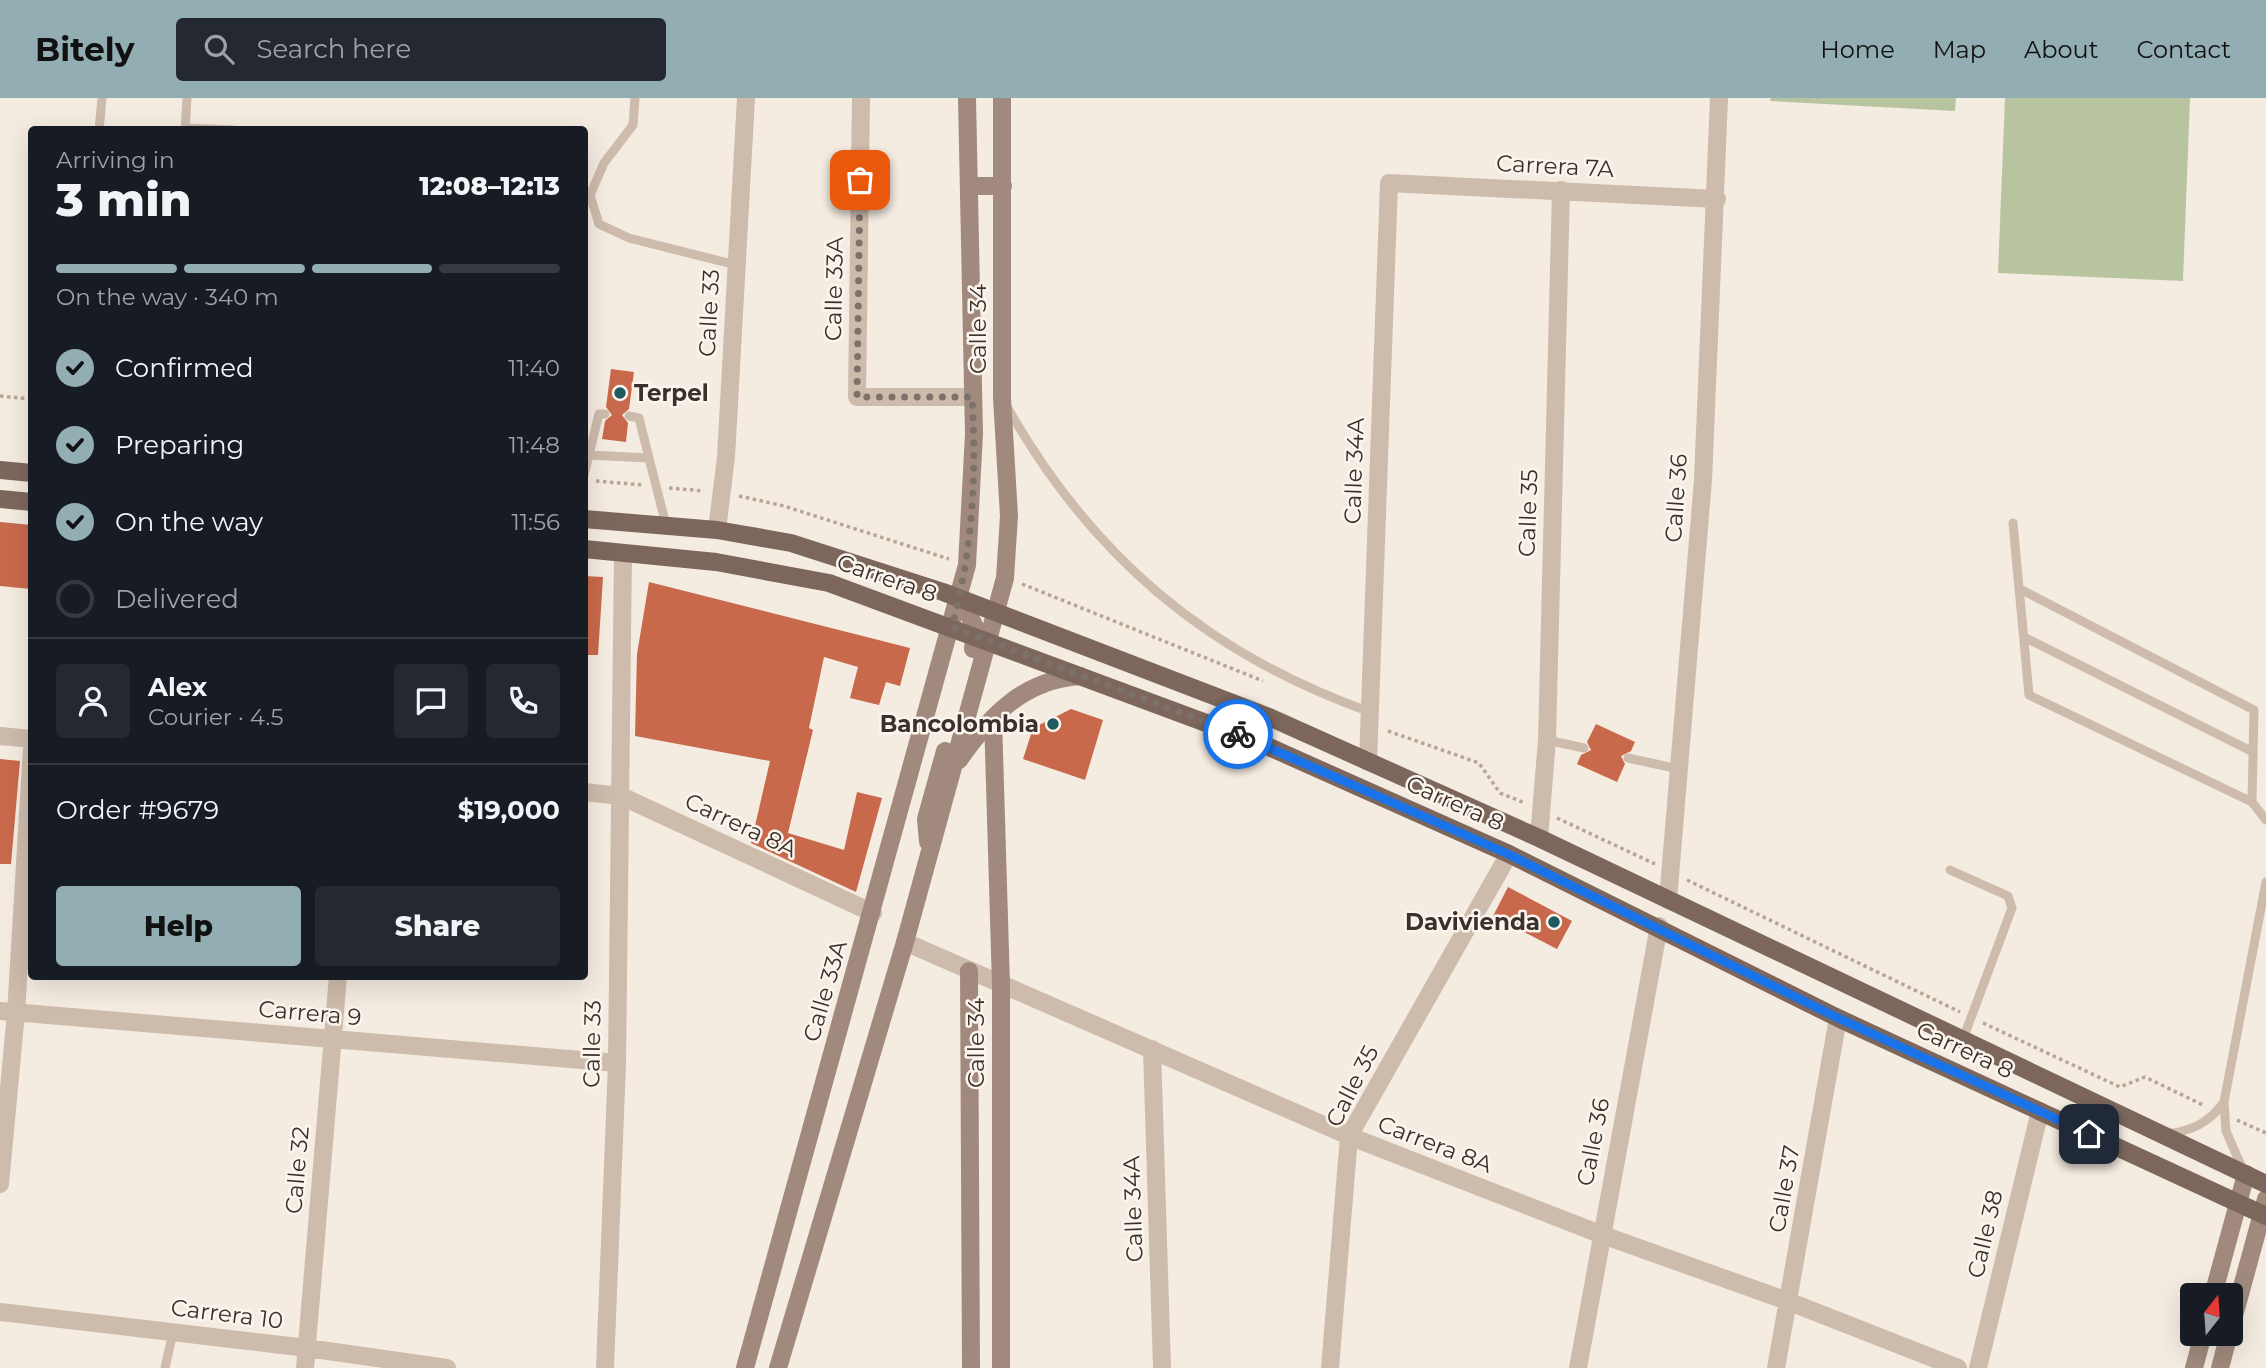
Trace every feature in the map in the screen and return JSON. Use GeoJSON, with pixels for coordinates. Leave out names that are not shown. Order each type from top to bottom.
{"type":"FeatureCollection","features":[{"type":"Feature","properties":{"kind":"main road","name":"Calle 34"},"geometry":{"type":"LineString","coordinates":[[952,627],[960,598],[970,529],[974,434],[967,98]]}},
{"type":"Feature","properties":{"kind":"main road","name":"Calle 34"},"geometry":{"type":"LineString","coordinates":[[981,638],[995,611],[1005,578],[1009,516],[1003,398],[1002,98]]}},
{"type":"Feature","properties":{"kind":"main road"},"geometry":{"type":"LineString","coordinates":[[969,186],[1003,186]]}},
{"type":"Feature","properties":{"kind":"main road"},"geometry":{"type":"LineString","coordinates":[[0,470],[28,473]]}},
{"type":"Feature","properties":{"kind":"main road"},"geometry":{"type":"LineString","coordinates":[[0,499],[28,502]]}},
{"type":"Feature","properties":{"kind":"main road","name":"Carrera 8"},"geometry":{"type":"LineString","coordinates":[[588,519],[717,530],[791,543],[960,598],[1269,717],[1539,838],[2266,1184]]}},
{"type":"Feature","properties":{"kind":"main road","name":"Carrera 8"},"geometry":{"type":"LineString","coordinates":[[588,549],[771,570],[829,583],[1083,675],[1260,743],[1508,854],[1659,926],[1838,1018],[2238,1203],[2265,1210]]}},
{"type":"Feature","properties":{"kind":"main road"},"geometry":{"type":"LineString","coordinates":[[778,1368],[905,942],[953,769],[981,638],[960,598]]}},
{"type":"Feature","properties":{"kind":"main road","name":"Calle 33A"},"geometry":{"type":"LineString","coordinates":[[745,1368],[952,627]]}},
{"type":"Feature","properties":{"kind":"main road"},"geometry":{"type":"LineString","coordinates":[[929,856],[926,820],[981,638]]}},
{"type":"Feature","properties":{"kind":"main road"},"geometry":{"type":"LineString","coordinates":[[953,769],[993,718],[1032,687],[1059,677],[1083,675]]}},
{"type":"Feature","properties":{"kind":"main road","name":"Calle 34"},"geometry":{"type":"LineString","coordinates":[[993,718],[1001,985],[1001,1368]]}},
{"type":"Feature","properties":{"kind":"main road","name":"Calle 34"},"geometry":{"type":"LineString","coordinates":[[969,971],[971,1368]]}},
{"type":"Feature","properties":{"kind":"main road"},"geometry":{"type":"LineString","coordinates":[[2216,1283],[2246,1174]]}},
{"type":"Feature","properties":{"kind":"main road"},"geometry":{"type":"LineString","coordinates":[[2244,1283],[2265,1210]]}},
{"type":"Feature","properties":{"kind":"main road"},"geometry":{"type":"LineString","coordinates":[[972,1289],[1001,1290]]}},
{"type":"Feature","properties":{"kind":"main road"},"geometry":{"type":"LineString","coordinates":[[2194,1368],[2200,1346]]}},
{"type":"Feature","properties":{"kind":"main road"},"geometry":{"type":"LineString","coordinates":[[2220,1368],[2226,1346]]}},
{"type":"Feature","properties":{"kind":"street","name":"Calle 33"},"geometry":{"type":"LineString","coordinates":[[717,530],[723,492],[746,98]]}},
{"type":"Feature","properties":{"kind":"street","name":"Calle 33A"},"geometry":{"type":"LineString","coordinates":[[861,98],[857,397],[972,397]]}},
{"type":"Feature","properties":{"kind":"street","name":"Calle 36"},"geometry":{"type":"LineString","coordinates":[[1668,900],[1703,480],[1717,199],[1719,98]]}},
{"type":"Feature","properties":{"kind":"street","name":"Carrera 7A"},"geometry":{"type":"LineString","coordinates":[[1390,183],[1717,199]]}},
{"type":"Feature","properties":{"kind":"street","name":"Calle 34A"},"geometry":{"type":"LineString","coordinates":[[1368,762],[1390,183]]}},
{"type":"Feature","properties":{"kind":"street","name":"Calle 35"},"geometry":{"type":"LineString","coordinates":[[1539,838],[1546,740],[1561,190]]}},
{"type":"Feature","properties":{"kind":"street","name":"Calle 33"},"geometry":{"type":"LineString","coordinates":[[605,1368],[617,1063],[623,553]]}},
{"type":"Feature","properties":{"kind":"street"},"geometry":{"type":"LineString","coordinates":[[0,736],[28,739]]}},
{"type":"Feature","properties":{"kind":"street"},"geometry":{"type":"LineString","coordinates":[[0,1184],[8,1012],[28,792]]}},
{"type":"Feature","properties":{"kind":"street","name":"Carrera 8A"},"geometry":{"type":"LineString","coordinates":[[588,792],[621,796],[873,913]]}},
{"type":"Feature","properties":{"kind":"street","name":"Calle 35"},"geometry":{"type":"LineString","coordinates":[[1330,1368],[1349,1136],[1508,854]]}},
{"type":"Feature","properties":{"kind":"street","name":"Calle 36"},"geometry":{"type":"LineString","coordinates":[[1578,1368],[1600,1234],[1659,926]]}},
{"type":"Feature","properties":{"kind":"street","name":"Carrera 8A"},"geometry":{"type":"LineString","coordinates":[[905,942],[1349,1136],[1600,1234],[1790,1301],[1958,1368]]}},
{"type":"Feature","properties":{"kind":"street","name":"Calle 32"},"geometry":{"type":"LineString","coordinates":[[305,1368],[338,980]]}},
{"type":"Feature","properties":{"kind":"street","name":"Carrera 9"},"geometry":{"type":"LineString","coordinates":[[8,1012],[617,1063]]}},
{"type":"Feature","properties":{"kind":"street","name":"Calle 37"},"geometry":{"type":"LineString","coordinates":[[1776,1368],[1838,1018]]}},
{"type":"Feature","properties":{"kind":"street","name":"Calle 34A"},"geometry":{"type":"LineString","coordinates":[[1152,1049],[1163,1368]]}},
{"type":"Feature","properties":{"kind":"street","name":"Calle 38"},"geometry":{"type":"LineString","coordinates":[[1978,1368],[2040,1111]]}},
{"type":"Feature","properties":{"kind":"street","name":"Carrera 10"},"geometry":{"type":"LineString","coordinates":[[0,1312],[307,1348],[447,1368]]}},
{"type":"Feature","properties":{"kind":"lane"},"geometry":{"type":"LineString","coordinates":[[99,126],[102,98]]}},
{"type":"Feature","properties":{"kind":"lane"},"geometry":{"type":"LineString","coordinates":[[185,126],[187,98]]}},
{"type":"Feature","properties":{"kind":"lane"},"geometry":{"type":"LineString","coordinates":[[635,98],[633,125],[604,163],[590,195],[599,224],[629,238],[736,265]]}},
{"type":"Feature","properties":{"kind":"lane"},"geometry":{"type":"LineString","coordinates":[[1003,398],[1027,441],[1076,511],[1153,591],[1233,649],[1320,695],[1370,712]]}},
{"type":"Feature","properties":{"kind":"lane"},"geometry":{"type":"LineString","coordinates":[[588,460],[599,414],[605,414]]}},
{"type":"Feature","properties":{"kind":"lane"},"geometry":{"type":"LineString","coordinates":[[629,416],[639,418],[666,527]]}},
{"type":"Feature","properties":{"kind":"lane"},"geometry":{"type":"LineString","coordinates":[[589,456],[649,458]]}},
{"type":"Feature","properties":{"kind":"lane"},"geometry":{"type":"LineString","coordinates":[[2013,523],[2029,695],[2252,802],[2266,820]]}},
{"type":"Feature","properties":{"kind":"lane"},"geometry":{"type":"LineString","coordinates":[[2020,589],[2254,710],[2252,802]]}},
{"type":"Feature","properties":{"kind":"lane"},"geometry":{"type":"LineString","coordinates":[[2024,637],[2253,752]]}},
{"type":"Feature","properties":{"kind":"lane"},"geometry":{"type":"LineString","coordinates":[[1546,740],[1584,748]]}},
{"type":"Feature","properties":{"kind":"lane"},"geometry":{"type":"LineString","coordinates":[[1628,758],[1679,769]]}},
{"type":"Feature","properties":{"kind":"lane"},"geometry":{"type":"LineString","coordinates":[[1950,870],[2008,896],[2012,902],[1963,1039]]}},
{"type":"Feature","properties":{"kind":"lane"},"geometry":{"type":"LineString","coordinates":[[2246,1174],[2231,1146],[2220,1113],[2266,882]]}},
{"type":"Feature","properties":{"kind":"lane"},"geometry":{"type":"LineString","coordinates":[[2165,1134],[2185,1132],[2220,1113]]}},
{"type":"Feature","properties":{"kind":"lane"},"geometry":{"type":"LineString","coordinates":[[165,1368],[173,1332]]}},
{"type":"Feature","properties":{"kind":"path"},"geometry":{"type":"LineString","coordinates":[[0,396],[28,399]]}},
{"type":"Feature","properties":{"kind":"path"},"geometry":{"type":"LineString","coordinates":[[588,478],[723,492],[784,506],[951,559]]}},
{"type":"Feature","properties":{"kind":"path"},"geometry":{"type":"LineString","coordinates":[[1542,811],[2120,1087],[2146,1077],[2266,1133]]}},
{"type":"Feature","properties":{"kind":"green space"},"geometry":{"type":"Polygon","coordinates":[[[1771,98],[1956,98],[1955,111],[1770,101],[1771,98]]]}},
{"type":"Feature","properties":{"kind":"green space"},"geometry":{"type":"Polygon","coordinates":[[[2005,98],[2190,98],[2183,281],[1998,273],[2005,98]]]}},
{"type":"Feature","properties":{"kind":"building","name":"Terpel"},"geometry":{"type":"Polygon","coordinates":[[[611,369],[634,372],[629,409],[622,415],[628,423],[626,442],[602,439],[605,421],[612,415],[606,407],[611,369]]]}},
{"type":"Feature","properties":{"kind":"building"},"geometry":{"type":"Polygon","coordinates":[[[0,522],[28,525],[28,589],[0,586],[0,522]]]}},
{"type":"Feature","properties":{"kind":"building"},"geometry":{"type":"Polygon","coordinates":[[[588,576],[603,577],[598,655],[588,655],[588,576]]]}},
{"type":"Feature","properties":{"kind":"building"},"geometry":{"type":"Polygon","coordinates":[[[649,582],[910,648],[900,686],[886,682],[879,705],[850,698],[858,667],[824,657],[809,728],[813,730],[788,833],[844,850],[857,792],[882,798],[856,892],[751,843],[770,761],[635,736],[637,654],[649,582]]]}},
{"type":"Feature","properties":{"kind":"building"},"geometry":{"type":"Polygon","coordinates":[[[1071,709],[1103,720],[1085,780],[1023,759],[1033,728],[1071,709]]]}},
{"type":"Feature","properties":{"kind":"building"},"geometry":{"type":"Polygon","coordinates":[[[1596,724],[1635,742],[1631,751],[1621,756],[1625,764],[1617,782],[1577,764],[1581,755],[1591,750],[1587,742],[1596,724]]]}},
{"type":"Feature","properties":{"kind":"building"},"geometry":{"type":"Polygon","coordinates":[[[0,759],[20,761],[11,864],[0,864],[0,759]]]}},
{"type":"Feature","properties":{"kind":"building"},"geometry":{"type":"Polygon","coordinates":[[[1508,887],[1572,921],[1557,949],[1493,916],[1508,887]]]}},
{"type":"Feature","properties":{"kind":"way so far"},"geometry":{"type":"LineString","coordinates":[[860,180],[857,397],[972,397],[974,434],[967,565],[952,627],[1238,734]]}},
{"type":"Feature","properties":{"kind":"place","name":"Terpel"},"geometry":{"type":"Point","coordinates":[620,393]}},
{"type":"Feature","properties":{"kind":"place","name":"Bancolombia"},"geometry":{"type":"Point","coordinates":[1053,724]}},
{"type":"Feature","properties":{"kind":"place","name":"Davivienda"},"geometry":{"type":"Point","coordinates":[1554,922]}},
{"type":"Feature","properties":{"kind":"route"},"geometry":{"type":"LineString","coordinates":[[1238,734],[1508,854],[1659,926],[1838,1018],[2089,1134]]}}]}
